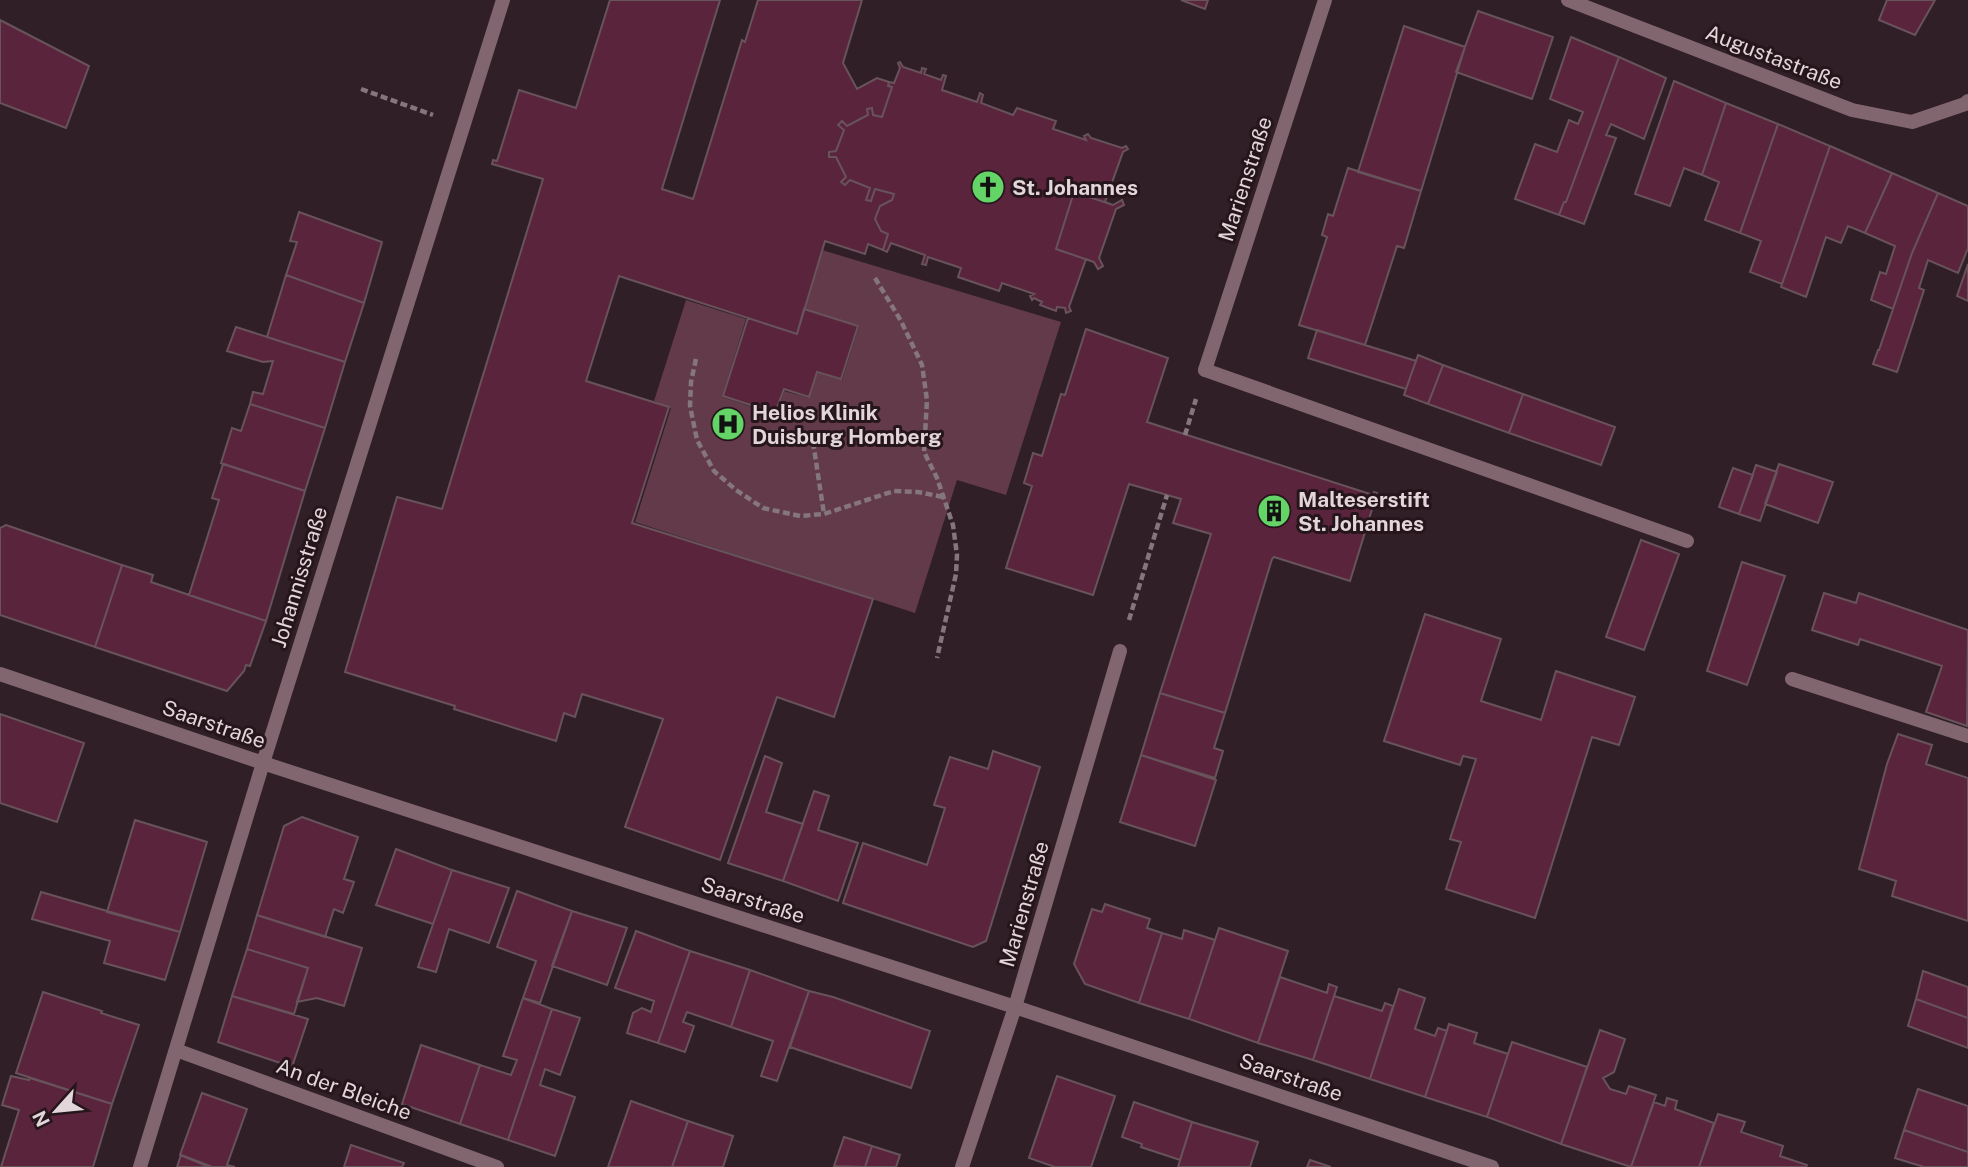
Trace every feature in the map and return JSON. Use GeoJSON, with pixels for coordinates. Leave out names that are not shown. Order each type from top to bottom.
{"type":"FeatureCollection","features":[{"type":"Feature","properties":{"kind":"street","name":"Johannisstraße"},"geometry":{"type":"LineString","coordinates":[[140,1167],[263,763],[503,0]]}},
{"type":"Feature","properties":{"kind":"street","name":"Marienstraße"},"geometry":{"type":"LineString","coordinates":[[1325,0],[1205,370],[1687,541]]}},
{"type":"Feature","properties":{"kind":"street","name":"Augustastraße"},"geometry":{"type":"LineString","coordinates":[[1568,0],[1852,110],[1912,122],[1967,104]]}},
{"type":"Feature","properties":{"kind":"street","name":"Marienstraße"},"geometry":{"type":"LineString","coordinates":[[962,1167],[1015,1007],[1120,652]]}},
{"type":"Feature","properties":{"kind":"street","name":"Saarstraße"},"geometry":{"type":"LineString","coordinates":[[0,674],[263,763],[1015,1007],[1492,1167]]}},
{"type":"Feature","properties":{"kind":"street"},"geometry":{"type":"LineString","coordinates":[[1792,679],[1968,736]]}},
{"type":"Feature","properties":{"kind":"street","name":"An der Bleiche"},"geometry":{"type":"LineString","coordinates":[[176,1050],[497,1167]]}},
{"type":"Feature","properties":{"kind":"path"},"geometry":{"type":"LineString","coordinates":[[361,89],[463,125]]}},
{"type":"Feature","properties":{"kind":"path"},"geometry":{"type":"LineString","coordinates":[[875,278],[901,321],[922,365],[927,400],[924,452],[953,525],[957,555],[956,574],[937,658]]}},
{"type":"Feature","properties":{"kind":"path"},"geometry":{"type":"LineString","coordinates":[[696,359],[690,406],[697,440],[714,471],[763,508],[800,516],[824,514],[894,491],[918,492],[944,498]]}},
{"type":"Feature","properties":{"kind":"path"},"geometry":{"type":"LineString","coordinates":[[813,442],[824,514]]}},
{"type":"Feature","properties":{"kind":"path"},"geometry":{"type":"LineString","coordinates":[[1120,652],[1167,495]]}},
{"type":"Feature","properties":{"kind":"shaded area"},"geometry":{"type":"Polygon","coordinates":[[[822,250],[1061,322],[1006,495],[957,480],[915,613],[635,522],[671,408],[654,401],[686,300],[746,319],[722,397],[776,415],[784,391],[809,398],[817,373],[842,380],[859,326],[804,309],[822,250]]]}},
{"type":"Feature","properties":{"kind":"building"},"geometry":{"type":"Polygon","coordinates":[[[610,0],[720,0],[662,189],[693,199],[742,40],[745,42],[758,0],[862,0],[843,63],[857,89],[877,78],[889,82],[888,86],[892,87],[882,117],[873,115],[872,108],[867,109],[868,115],[847,126],[842,121],[838,125],[844,130],[836,151],[829,152],[829,157],[836,157],[846,177],[841,182],[845,185],[850,180],[870,188],[866,200],[871,201],[875,189],[894,194],[892,200],[880,206],[875,219],[881,231],[888,234],[883,250],[868,244],[865,254],[825,241],[797,334],[619,276],[586,381],[669,407],[632,523],[873,599],[834,717],[777,697],[720,860],[625,827],[663,719],[582,694],[575,717],[564,713],[556,741],[345,672],[397,497],[442,509],[543,179],[492,164],[493,160],[497,161],[519,90],[576,108],[610,0]]]}},
{"type":"Feature","properties":{"kind":"building"},"geometry":{"type":"Polygon","coordinates":[[[1181,0],[1208,0],[1205,9],[1181,0]]]}},
{"type":"Feature","properties":{"kind":"building"},"geometry":{"type":"Polygon","coordinates":[[[1887,0],[1935,0],[1915,35],[1879,20],[1887,0]]]}},
{"type":"Feature","properties":{"kind":"building"},"geometry":{"type":"Polygon","coordinates":[[[1478,11],[1553,37],[1532,99],[1456,72],[1478,11]]]}},
{"type":"Feature","properties":{"kind":"building"},"geometry":{"type":"Polygon","coordinates":[[[0,20],[89,66],[66,128],[0,103],[0,20]]]}},
{"type":"Feature","properties":{"kind":"building"},"geometry":{"type":"Polygon","coordinates":[[[1404,26],[1465,47],[1421,191],[1358,172],[1404,26]]]}},
{"type":"Feature","properties":{"kind":"building"},"geometry":{"type":"Polygon","coordinates":[[[1571,37],[1619,57],[1559,215],[1515,199],[1535,144],[1557,152],[1569,120],[1578,124],[1583,112],[1550,99],[1571,37]]]}},
{"type":"Feature","properties":{"kind":"building"},"geometry":{"type":"Polygon","coordinates":[[[1619,57],[1666,78],[1644,139],[1611,124],[1606,135],[1616,138],[1584,224],[1559,215],[1619,57]]]}},
{"type":"Feature","properties":{"kind":"building","name":"St. Johannes"},"geometry":{"type":"Polygon","coordinates":[[[900,62],[903,67],[921,73],[922,68],[926,69],[924,74],[941,80],[943,75],[946,76],[942,90],[977,102],[980,93],[983,95],[981,103],[1013,115],[1017,108],[1056,121],[1053,129],[1086,140],[1084,136],[1088,134],[1091,138],[1122,148],[1126,146],[1128,149],[1123,152],[1105,202],[1113,205],[1122,200],[1124,205],[1116,209],[1099,258],[1103,266],[1098,269],[1094,262],[1086,259],[1069,307],[1071,311],[1066,313],[1065,308],[1057,307],[1056,311],[1040,305],[1042,302],[1034,298],[1032,300],[1030,296],[1034,294],[1002,283],[999,291],[958,277],[961,268],[928,257],[926,265],[922,264],[925,255],[891,243],[887,252],[883,250],[888,234],[881,231],[875,219],[880,206],[892,200],[894,194],[875,189],[871,201],[866,200],[870,188],[850,180],[845,185],[841,182],[846,177],[836,157],[829,157],[829,152],[836,151],[844,130],[838,125],[842,121],[847,126],[868,115],[867,109],[872,108],[873,115],[882,117],[892,87],[888,86],[889,82],[894,83],[900,62]]]}},
{"type":"Feature","properties":{"kind":"building"},"geometry":{"type":"Polygon","coordinates":[[[1674,81],[1726,103],[1702,175],[1684,168],[1670,206],[1635,194],[1674,81]]]}},
{"type":"Feature","properties":{"kind":"building"},"geometry":{"type":"Polygon","coordinates":[[[1726,103],[1778,124],[1740,233],[1705,220],[1719,182],[1702,175],[1726,103]]]}},
{"type":"Feature","properties":{"kind":"building"},"geometry":{"type":"Polygon","coordinates":[[[1778,124],[1830,146],[1782,284],[1750,272],[1761,241],[1740,233],[1778,124]]]}},
{"type":"Feature","properties":{"kind":"building"},"geometry":{"type":"Polygon","coordinates":[[[1830,146],[1892,173],[1865,233],[1848,226],[1841,243],[1826,237],[1806,297],[1781,287],[1830,146]]]}},
{"type":"Feature","properties":{"kind":"building"},"geometry":{"type":"Polygon","coordinates":[[[1348,168],[1421,191],[1404,248],[1397,246],[1365,345],[1299,325],[1327,237],[1322,235],[1328,214],[1333,216],[1348,168]]]}},
{"type":"Feature","properties":{"kind":"building"},"geometry":{"type":"Polygon","coordinates":[[[1892,173],[1938,193],[1912,253],[1893,309],[1871,300],[1880,272],[1886,274],[1895,246],[1865,233],[1892,173]]]}},
{"type":"Feature","properties":{"kind":"building"},"geometry":{"type":"Polygon","coordinates":[[[1074,192],[1113,205],[1122,200],[1124,205],[1116,209],[1099,258],[1103,266],[1098,269],[1094,262],[1056,249],[1074,192]]]}},
{"type":"Feature","properties":{"kind":"building"},"geometry":{"type":"Polygon","coordinates":[[[1938,193],[1968,206],[1968,248],[1958,273],[1928,260],[1919,288],[1924,290],[1897,372],[1873,364],[1912,253],[1938,193]]]}},
{"type":"Feature","properties":{"kind":"building"},"geometry":{"type":"Polygon","coordinates":[[[299,212],[382,242],[364,303],[286,275],[297,242],[290,241],[299,212]]]}},
{"type":"Feature","properties":{"kind":"building"},"geometry":{"type":"Polygon","coordinates":[[[1968,264],[1968,301],[1957,296],[1968,264]]]}},
{"type":"Feature","properties":{"kind":"building"},"geometry":{"type":"Polygon","coordinates":[[[286,275],[364,303],[345,362],[267,337],[286,275]]]}},
{"type":"Feature","properties":{"kind":"building"},"geometry":{"type":"Polygon","coordinates":[[[804,309],[858,326],[841,379],[817,372],[809,397],[784,389],[775,413],[723,396],[748,318],[797,334],[804,309]]]}},
{"type":"Feature","properties":{"kind":"building"},"geometry":{"type":"Polygon","coordinates":[[[236,327],[345,362],[325,428],[250,404],[253,392],[263,394],[273,361],[263,362],[227,351],[236,327]]]}},
{"type":"Feature","properties":{"kind":"building","name":"Malteserstift St. Johannes"},"geometry":{"type":"Polygon","coordinates":[[[1086,329],[1168,358],[1147,422],[1373,495],[1374,492],[1377,493],[1350,581],[1274,557],[1272,559],[1225,713],[1160,693],[1211,534],[1173,523],[1181,499],[1129,484],[1093,595],[1006,568],[1032,486],[1024,483],[1033,453],[1042,456],[1061,394],[1065,395],[1086,329]]]}},
{"type":"Feature","properties":{"kind":"building"},"geometry":{"type":"Polygon","coordinates":[[[1317,330],[1416,361],[1406,389],[1308,358],[1317,330]]]}},
{"type":"Feature","properties":{"kind":"building"},"geometry":{"type":"Polygon","coordinates":[[[1418,355],[1443,365],[1428,404],[1404,395],[1418,355]]]}},
{"type":"Feature","properties":{"kind":"building"},"geometry":{"type":"Polygon","coordinates":[[[1443,365],[1523,394],[1509,433],[1428,404],[1443,365]]]}},
{"type":"Feature","properties":{"kind":"building"},"geometry":{"type":"Polygon","coordinates":[[[1523,394],[1615,427],[1601,465],[1509,433],[1523,394]]]}},
{"type":"Feature","properties":{"kind":"building"},"geometry":{"type":"Polygon","coordinates":[[[250,404],[325,428],[305,491],[221,463],[232,428],[241,431],[250,404]]]}},
{"type":"Feature","properties":{"kind":"building"},"geometry":{"type":"Polygon","coordinates":[[[223,464],[305,491],[266,621],[189,595],[219,500],[212,498],[223,464]]]}},
{"type":"Feature","properties":{"kind":"building"},"geometry":{"type":"Polygon","coordinates":[[[1779,464],[1833,482],[1818,523],[1765,504],[1779,464]]]}},
{"type":"Feature","properties":{"kind":"building"},"geometry":{"type":"Polygon","coordinates":[[[1756,465],[1777,472],[1760,521],[1739,514],[1756,465]]]}},
{"type":"Feature","properties":{"kind":"building"},"geometry":{"type":"Polygon","coordinates":[[[1733,468],[1753,475],[1739,514],[1719,507],[1733,468]]]}},
{"type":"Feature","properties":{"kind":"building"},"geometry":{"type":"Polygon","coordinates":[[[6,525],[122,565],[95,647],[0,615],[0,528],[6,525]]]}},
{"type":"Feature","properties":{"kind":"building"},"geometry":{"type":"Polygon","coordinates":[[[1641,540],[1679,554],[1644,650],[1606,637],[1641,540]]]}},
{"type":"Feature","properties":{"kind":"building"},"geometry":{"type":"Polygon","coordinates":[[[1742,562],[1785,576],[1747,685],[1707,671],[1742,562]]]}},
{"type":"Feature","properties":{"kind":"building"},"geometry":{"type":"Polygon","coordinates":[[[122,565],[153,575],[151,582],[266,621],[250,666],[246,665],[227,691],[95,647],[122,565]]]}},
{"type":"Feature","properties":{"kind":"building"},"geometry":{"type":"Polygon","coordinates":[[[1824,593],[1856,603],[1859,593],[1968,630],[1967,726],[1926,712],[1942,666],[1860,639],[1858,645],[1812,630],[1824,593]]]}},
{"type":"Feature","properties":{"kind":"building"},"geometry":{"type":"Polygon","coordinates":[[[1425,614],[1501,639],[1481,701],[1541,720],[1556,671],[1635,697],[1619,745],[1592,737],[1535,918],[1446,889],[1461,842],[1450,839],[1476,759],[1463,756],[1460,765],[1384,741],[1425,614]]]}},
{"type":"Feature","properties":{"kind":"building"},"geometry":{"type":"Polygon","coordinates":[[[1160,693],[1225,713],[1214,748],[1223,751],[1215,778],[1141,755],[1160,693]]]}},
{"type":"Feature","properties":{"kind":"building"},"geometry":{"type":"Polygon","coordinates":[[[0,714],[84,743],[57,822],[0,803],[0,714]]]}},
{"type":"Feature","properties":{"kind":"building"},"geometry":{"type":"Polygon","coordinates":[[[1898,734],[1932,745],[1926,764],[1968,778],[1968,921],[1892,896],[1896,881],[1859,869],[1887,764],[1898,734]]]}},
{"type":"Feature","properties":{"kind":"building"},"geometry":{"type":"Polygon","coordinates":[[[993,751],[1040,767],[986,941],[973,947],[843,903],[863,843],[927,865],[945,808],[934,805],[950,757],[988,769],[993,751]]]}},
{"type":"Feature","properties":{"kind":"building"},"geometry":{"type":"Polygon","coordinates":[[[1141,755],[1216,780],[1195,846],[1120,822],[1141,755]]]}},
{"type":"Feature","properties":{"kind":"building"},"geometry":{"type":"Polygon","coordinates":[[[765,756],[782,763],[766,812],[803,824],[783,881],[728,863],[765,756]]]}},
{"type":"Feature","properties":{"kind":"building"},"geometry":{"type":"Polygon","coordinates":[[[814,791],[829,796],[818,830],[858,843],[838,901],[783,881],[814,791]]]}},
{"type":"Feature","properties":{"kind":"building"},"geometry":{"type":"Polygon","coordinates":[[[302,817],[358,837],[344,879],[354,882],[343,913],[334,909],[325,937],[257,915],[284,826],[302,817]]]}},
{"type":"Feature","properties":{"kind":"building"},"geometry":{"type":"Polygon","coordinates":[[[135,820],[207,842],[180,932],[107,912],[135,820]]]}},
{"type":"Feature","properties":{"kind":"building"},"geometry":{"type":"Polygon","coordinates":[[[396,849],[452,870],[433,924],[376,905],[396,849]]]}},
{"type":"Feature","properties":{"kind":"building"},"geometry":{"type":"Polygon","coordinates":[[[452,870],[509,888],[489,943],[449,929],[436,972],[418,967],[452,870]]]}},
{"type":"Feature","properties":{"kind":"building"},"geometry":{"type":"Polygon","coordinates":[[[517,891],[572,911],[540,1003],[523,998],[536,961],[497,947],[517,891]]]}},
{"type":"Feature","properties":{"kind":"building"},"geometry":{"type":"Polygon","coordinates":[[[41,892],[180,932],[165,980],[104,963],[110,941],[32,919],[41,892]]]}},
{"type":"Feature","properties":{"kind":"building"},"geometry":{"type":"Polygon","coordinates":[[[1105,904],[1150,919],[1147,928],[1162,933],[1139,1003],[1085,984],[1074,964],[1092,909],[1102,912],[1105,904]]]}},
{"type":"Feature","properties":{"kind":"building"},"geometry":{"type":"Polygon","coordinates":[[[572,911],[627,928],[607,985],[552,966],[572,911]]]}},
{"type":"Feature","properties":{"kind":"building"},"geometry":{"type":"Polygon","coordinates":[[[257,915],[362,948],[344,1006],[317,998],[297,1002],[308,968],[247,949],[257,915]]]}},
{"type":"Feature","properties":{"kind":"building"},"geometry":{"type":"Polygon","coordinates":[[[1219,928],[1288,951],[1258,1043],[1189,1019],[1219,928]]]}},
{"type":"Feature","properties":{"kind":"building"},"geometry":{"type":"Polygon","coordinates":[[[1184,930],[1215,940],[1189,1019],[1139,1003],[1162,933],[1182,939],[1184,930]]]}},
{"type":"Feature","properties":{"kind":"building"},"geometry":{"type":"Polygon","coordinates":[[[636,931],[690,951],[658,1043],[627,1033],[633,1013],[642,1008],[651,1012],[654,1001],[615,988],[636,931]]]}},
{"type":"Feature","properties":{"kind":"building"},"geometry":{"type":"Polygon","coordinates":[[[247,949],[308,968],[294,1014],[232,996],[247,949]]]}},
{"type":"Feature","properties":{"kind":"building"},"geometry":{"type":"Polygon","coordinates":[[[690,951],[750,970],[731,1027],[687,1012],[683,1022],[694,1026],[685,1052],[658,1043],[690,951]]]}},
{"type":"Feature","properties":{"kind":"building"},"geometry":{"type":"Polygon","coordinates":[[[750,970],[809,991],[777,1081],[761,1076],[773,1041],[731,1027],[750,970]]]}},
{"type":"Feature","properties":{"kind":"building"},"geometry":{"type":"Polygon","coordinates":[[[1923,971],[1968,987],[1968,1018],[1916,999],[1923,971]]]}},
{"type":"Feature","properties":{"kind":"building"},"geometry":{"type":"Polygon","coordinates":[[[1280,977],[1327,993],[1329,984],[1337,987],[1313,1060],[1258,1043],[1280,977]]]}},
{"type":"Feature","properties":{"kind":"building"},"geometry":{"type":"Polygon","coordinates":[[[1399,989],[1425,998],[1415,1029],[1435,1036],[1438,1028],[1447,1031],[1425,1097],[1370,1079],[1399,989]]]}},
{"type":"Feature","properties":{"kind":"building"},"geometry":{"type":"Polygon","coordinates":[[[809,991],[930,1031],[911,1088],[790,1047],[809,991]]]}},
{"type":"Feature","properties":{"kind":"building"},"geometry":{"type":"Polygon","coordinates":[[[43,992],[139,1025],[112,1104],[16,1073],[43,992]]]}},
{"type":"Feature","properties":{"kind":"building"},"geometry":{"type":"Polygon","coordinates":[[[232,996],[308,1019],[292,1067],[218,1042],[232,996]]]}},
{"type":"Feature","properties":{"kind":"building"},"geometry":{"type":"Polygon","coordinates":[[[1334,996],[1382,1011],[1385,1003],[1393,1006],[1370,1079],[1313,1060],[1334,996]]]}},
{"type":"Feature","properties":{"kind":"building"},"geometry":{"type":"Polygon","coordinates":[[[523,998],[552,1009],[508,1140],[460,1124],[480,1065],[511,1075],[517,1060],[503,1056],[523,998]]]}},
{"type":"Feature","properties":{"kind":"building"},"geometry":{"type":"Polygon","coordinates":[[[1916,999],[1968,1018],[1968,1048],[1908,1026],[1916,999]]]}},
{"type":"Feature","properties":{"kind":"building"},"geometry":{"type":"Polygon","coordinates":[[[552,1009],[580,1018],[560,1075],[545,1069],[540,1085],[575,1097],[555,1156],[508,1140],[552,1009]]]}},
{"type":"Feature","properties":{"kind":"building"},"geometry":{"type":"Polygon","coordinates":[[[1449,1024],[1477,1033],[1474,1043],[1508,1054],[1487,1117],[1425,1097],[1449,1024]]]}},
{"type":"Feature","properties":{"kind":"building"},"geometry":{"type":"Polygon","coordinates":[[[1600,1030],[1625,1039],[1614,1072],[1603,1078],[1610,1089],[1626,1094],[1629,1086],[1656,1095],[1631,1167],[1561,1144],[1600,1030]]]}},
{"type":"Feature","properties":{"kind":"building"},"geometry":{"type":"Polygon","coordinates":[[[1512,1042],[1587,1067],[1561,1144],[1487,1117],[1512,1042]]]}},
{"type":"Feature","properties":{"kind":"building"},"geometry":{"type":"Polygon","coordinates":[[[421,1045],[480,1065],[460,1124],[402,1104],[421,1045]]]}},
{"type":"Feature","properties":{"kind":"building"},"geometry":{"type":"Polygon","coordinates":[[[11,1076],[30,1078],[112,1104],[93,1167],[1,1167],[19,1110],[2,1105],[11,1076]]]}},
{"type":"Feature","properties":{"kind":"building"},"geometry":{"type":"Polygon","coordinates":[[[1057,1076],[1115,1096],[1091,1167],[1055,1167],[1029,1158],[1057,1076]]]}},
{"type":"Feature","properties":{"kind":"building"},"geometry":{"type":"Polygon","coordinates":[[[1918,1089],[1968,1106],[1968,1152],[1904,1130],[1918,1089]]]}},
{"type":"Feature","properties":{"kind":"building"},"geometry":{"type":"Polygon","coordinates":[[[202,1093],[247,1109],[227,1165],[235,1167],[209,1167],[180,1155],[202,1093]]]}},
{"type":"Feature","properties":{"kind":"building"},"geometry":{"type":"Polygon","coordinates":[[[1667,1098],[1677,1101],[1675,1109],[1714,1123],[1699,1167],[1631,1167],[1654,1102],[1665,1106],[1667,1098]]]}},
{"type":"Feature","properties":{"kind":"building"},"geometry":{"type":"Polygon","coordinates":[[[631,1101],[688,1121],[672,1167],[608,1167],[631,1101]]]}},
{"type":"Feature","properties":{"kind":"building"},"geometry":{"type":"Polygon","coordinates":[[[1134,1102],[1192,1122],[1180,1160],[1141,1147],[1142,1144],[1122,1137],[1134,1102]]]}},
{"type":"Feature","properties":{"kind":"building"},"geometry":{"type":"Polygon","coordinates":[[[1718,1114],[1745,1122],[1741,1132],[1783,1146],[1780,1156],[1807,1165],[1806,1167],[1699,1167],[1718,1114]]]}},
{"type":"Feature","properties":{"kind":"building"},"geometry":{"type":"Polygon","coordinates":[[[688,1121],[733,1136],[723,1167],[672,1167],[688,1121]]]}},
{"type":"Feature","properties":{"kind":"building"},"geometry":{"type":"Polygon","coordinates":[[[1192,1122],[1258,1142],[1250,1167],[1178,1167],[1192,1122]]]}},
{"type":"Feature","properties":{"kind":"building"},"geometry":{"type":"Polygon","coordinates":[[[1904,1130],[1968,1152],[1968,1167],[1924,1167],[1895,1158],[1904,1130]]]}},
{"type":"Feature","properties":{"kind":"building"},"geometry":{"type":"Polygon","coordinates":[[[844,1137],[872,1146],[865,1167],[834,1166],[844,1137]]]}},
{"type":"Feature","properties":{"kind":"building"},"geometry":{"type":"Polygon","coordinates":[[[351,1145],[404,1163],[402,1167],[344,1167],[351,1145]]]}},
{"type":"Feature","properties":{"kind":"building"},"geometry":{"type":"Polygon","coordinates":[[[872,1146],[900,1155],[896,1167],[865,1167],[872,1146]]]}},
{"type":"Feature","properties":{"kind":"building"},"geometry":{"type":"Polygon","coordinates":[[[181,1155],[210,1166],[177,1167],[181,1155]]]}},
{"type":"Feature","properties":{"kind":"building"},"geometry":{"type":"Polygon","coordinates":[[[1310,1160],[1331,1167],[1307,1167],[1310,1160]]]}},
{"type":"Feature","properties":{"kind":"place","name":"St. Johannes"},"geometry":{"type":"Point","coordinates":[988,187]}},
{"type":"Feature","properties":{"kind":"place","name":"Helios Klinik Duisburg Homberg"},"geometry":{"type":"Point","coordinates":[728,424]}},
{"type":"Feature","properties":{"kind":"place","name":"Malteserstift St. Johannes"},"geometry":{"type":"Point","coordinates":[1274,511]}}]}
